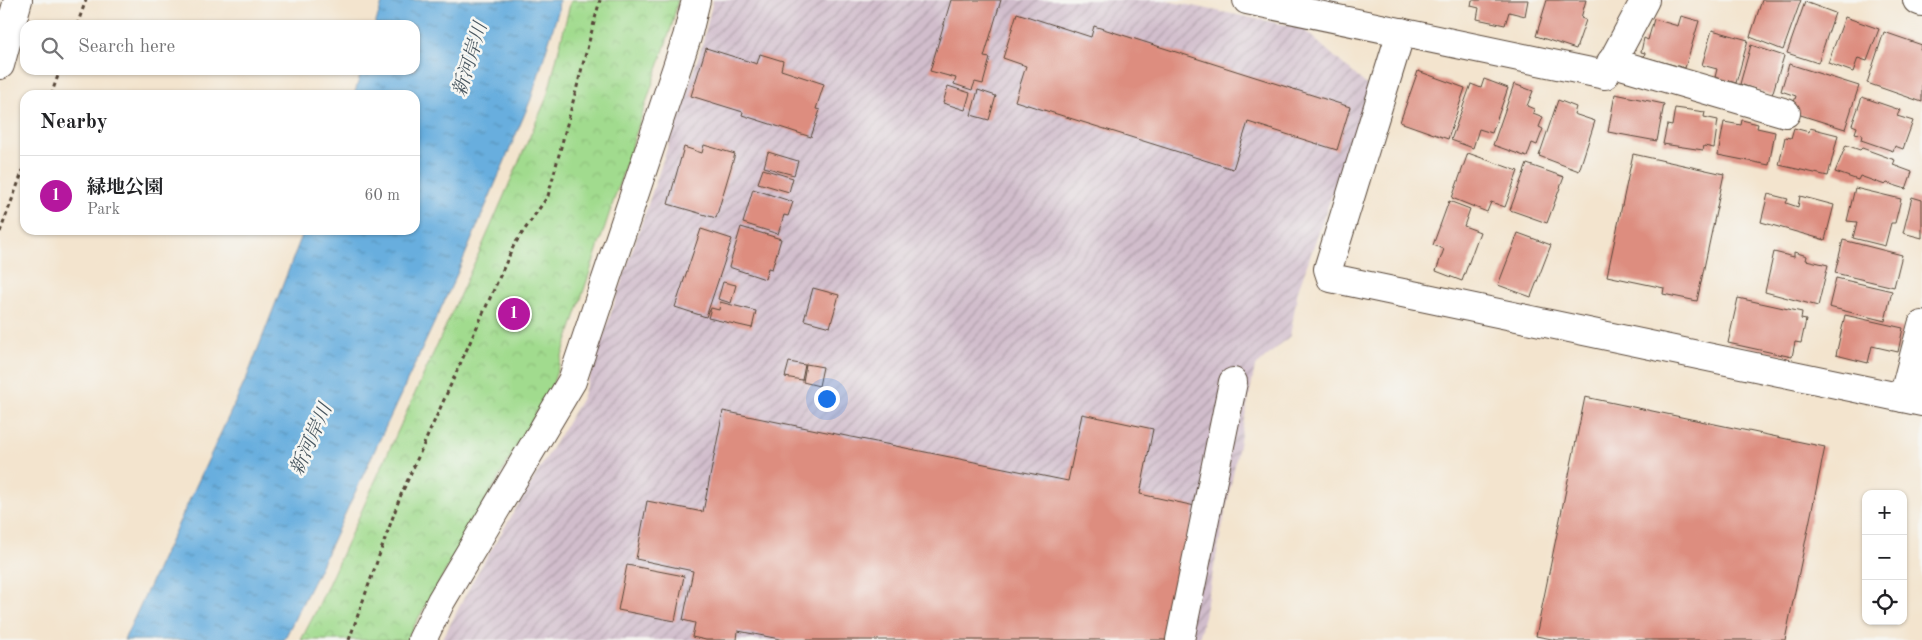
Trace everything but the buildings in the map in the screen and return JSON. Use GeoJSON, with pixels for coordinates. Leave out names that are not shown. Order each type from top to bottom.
{"type":"FeatureCollection","features":[{"type":"Feature","properties":{"kind":"street"},"geometry":{"type":"LineString","coordinates":[[0,65],[18,0]]}},
{"type":"Feature","properties":{"kind":"street"},"geometry":{"type":"LineString","coordinates":[[422,640],[441,601],[572,381],[687,37],[696,0]]}},
{"type":"Feature","properties":{"kind":"street"},"geometry":{"type":"LineString","coordinates":[[1247,0],[1328,8],[1401,32],[1605,75],[1645,0]]}},
{"type":"Feature","properties":{"kind":"street"},"geometry":{"type":"LineString","coordinates":[[1917,0],[1922,2]]}},
{"type":"Feature","properties":{"kind":"street"},"geometry":{"type":"LineString","coordinates":[[1401,32],[1328,269],[1331,278],[1912,400],[1922,326]]}},
{"type":"Feature","properties":{"kind":"street"},"geometry":{"type":"LineString","coordinates":[[1611,62],[1786,113]]}},
{"type":"Feature","properties":{"kind":"street"},"geometry":{"type":"LineString","coordinates":[[1180,640],[1233,382]]}},
{"type":"Feature","properties":{"kind":"path"},"geometry":{"type":"LineString","coordinates":[[79,20],[86,0]]}},
{"type":"Feature","properties":{"kind":"path"},"geometry":{"type":"LineString","coordinates":[[349,640],[400,497],[514,245],[548,196],[600,0]]}},
{"type":"Feature","properties":{"kind":"path"},"geometry":{"type":"LineString","coordinates":[[53,90],[58,75]]}},
{"type":"Feature","properties":{"kind":"path"},"geometry":{"type":"LineString","coordinates":[[0,232],[20,178]]}},
{"type":"Feature","properties":{"kind":"shaded area"},"geometry":{"type":"Polygon","coordinates":[[[713,0],[1162,0],[1302,28],[1370,88],[1298,290],[1290,336],[1255,367],[1199,640],[442,640],[475,577],[582,398],[702,46],[713,0]]]}},
{"type":"Feature","properties":{"kind":"green space"},"geometry":{"type":"Polygon","coordinates":[[[571,0],[678,0],[672,25],[553,383],[406,640],[301,640],[316,611],[483,244],[547,97],[571,0]]]}},
{"type":"Feature","properties":{"kind":"water","name":"新河岸川"},"geometry":{"type":"Polygon","coordinates":[[[383,0],[559,0],[558,12],[531,99],[457,274],[317,574],[284,640],[124,640],[247,377],[302,235],[420,235],[420,90],[356,90],[360,75],[420,75],[420,20],[377,20],[383,0]]]}},
{"type":"Feature","properties":{"kind":"place","name":"緑地公園"},"geometry":{"type":"Point","coordinates":[514,314]}}]}
